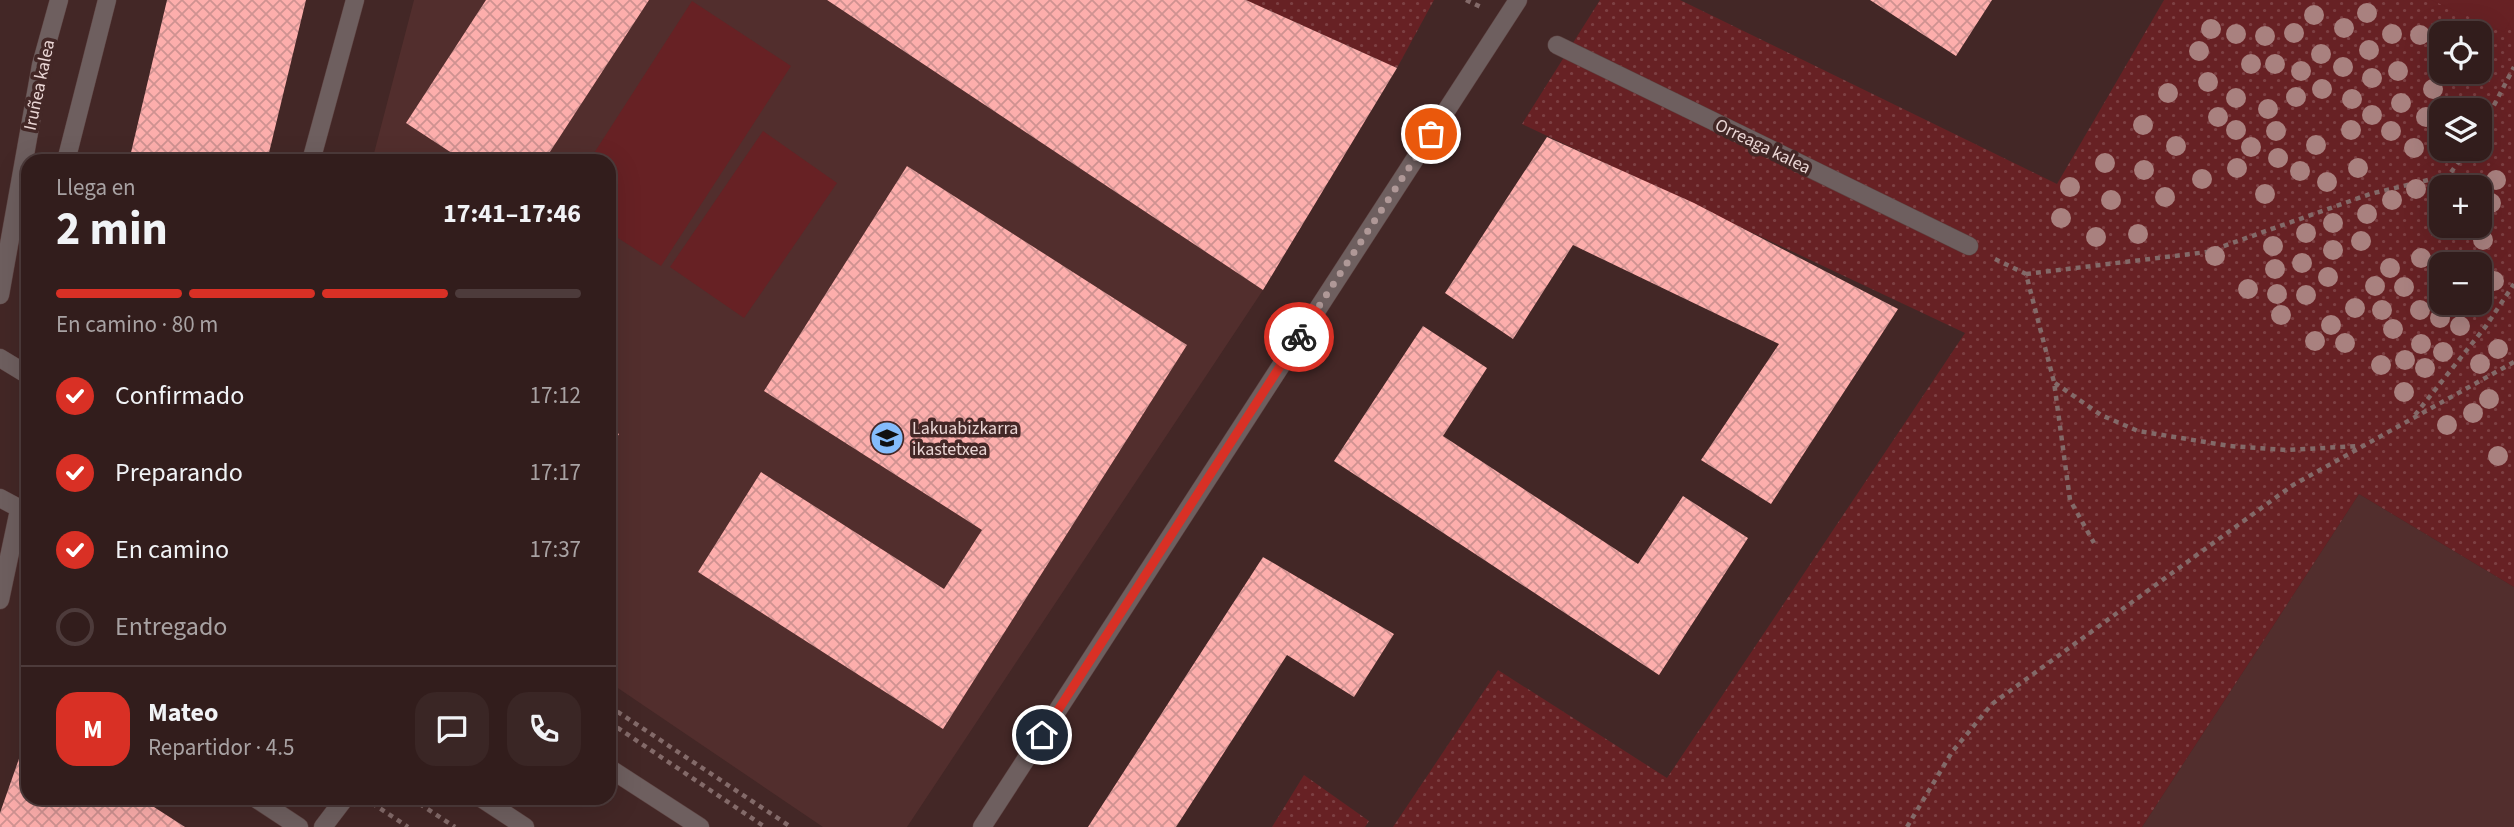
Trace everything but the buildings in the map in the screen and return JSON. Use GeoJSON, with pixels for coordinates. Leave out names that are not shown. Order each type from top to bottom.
{"type":"FeatureCollection","features":[{"type":"Feature","properties":{"kind":"street","name":"Iruñea kalea"},"geometry":{"type":"LineString","coordinates":[[25,154],[41,65],[59,0]]}},
{"type":"Feature","properties":{"kind":"street"},"geometry":{"type":"LineString","coordinates":[[68,154],[107,0]]}},
{"type":"Feature","properties":{"kind":"street"},"geometry":{"type":"LineString","coordinates":[[313,154],[355,0]]}},
{"type":"Feature","properties":{"kind":"street"},"geometry":{"type":"LineString","coordinates":[[982,827],[1518,0]]}},
{"type":"Feature","properties":{"kind":"street","name":"Orreaga kalea"},"geometry":{"type":"LineString","coordinates":[[1557,45],[1969,246]]}},
{"type":"Feature","properties":{"kind":"street","name":"Iruñea kalea"},"geometry":{"type":"LineString","coordinates":[[0,295],[21,177]]}},
{"type":"Feature","properties":{"kind":"street"},"geometry":{"type":"LineString","coordinates":[[0,358],[21,371]]}},
{"type":"Feature","properties":{"kind":"street"},"geometry":{"type":"LineString","coordinates":[[0,498],[21,510]]}},
{"type":"Feature","properties":{"kind":"street"},"geometry":{"type":"LineString","coordinates":[[0,600],[21,523]]}},
{"type":"Feature","properties":{"kind":"street"},"geometry":{"type":"LineString","coordinates":[[616,773],[700,827]]}},
{"type":"Feature","properties":{"kind":"street"},"geometry":{"type":"LineString","coordinates":[[266,805],[299,827]]}},
{"type":"Feature","properties":{"kind":"street"},"geometry":{"type":"LineString","coordinates":[[323,827],[340,805]]}},
{"type":"Feature","properties":{"kind":"street"},"geometry":{"type":"LineString","coordinates":[[492,805],[525,827]]}},
{"type":"Feature","properties":{"kind":"path"},"geometry":{"type":"LineString","coordinates":[[2492,109],[2514,67]]}},
{"type":"Feature","properties":{"kind":"path"},"geometry":{"type":"LineString","coordinates":[[1969,246],[2026,274],[2207,252],[2370,194],[2449,175],[2459,161]]}},
{"type":"Feature","properties":{"kind":"path"},"geometry":{"type":"LineString","coordinates":[[2026,274],[2054,382],[2070,500],[2094,543]]}},
{"type":"Feature","properties":{"kind":"path"},"geometry":{"type":"LineString","coordinates":[[2413,419],[2486,326],[2514,285]]}},
{"type":"Feature","properties":{"kind":"path"},"geometry":{"type":"LineString","coordinates":[[1907,827],[1952,752],[1992,704],[2292,485],[2514,362]]}},
{"type":"Feature","properties":{"kind":"path"},"geometry":{"type":"LineString","coordinates":[[2054,382],[2101,415],[2138,431],[2230,446],[2286,450],[2364,445]]}},
{"type":"Feature","properties":{"kind":"path"},"geometry":{"type":"LineString","coordinates":[[616,711],[791,827]]}},
{"type":"Feature","properties":{"kind":"path"},"geometry":{"type":"LineString","coordinates":[[616,727],[765,827]]}},
{"type":"Feature","properties":{"kind":"path"},"geometry":{"type":"LineString","coordinates":[[375,805],[408,827]]}},
{"type":"Feature","properties":{"kind":"path"},"geometry":{"type":"LineString","coordinates":[[422,805],[455,827]]}},
{"type":"Feature","properties":{"kind":"shaded area","name":"Lakuabizkarra ikastetxea"},"geometry":{"type":"Polygon","coordinates":[[[414,0],[827,0],[1263,290],[907,827],[823,827],[616,687],[616,154],[374,154],[414,0]]]}},
{"type":"Feature","properties":{"kind":"shaded area"},"geometry":{"type":"Polygon","coordinates":[[[1246,0],[1434,0],[1397,68],[1246,0]]]}},
{"type":"Feature","properties":{"kind":"shaded area"},"geometry":{"type":"Polygon","coordinates":[[[1600,0],[1680,0],[2057,184],[2164,0],[2514,0],[2514,587],[2359,494],[2142,827],[1393,827],[1498,670],[1667,778],[1965,333],[1522,124],[1600,0]]]}},
{"type":"Feature","properties":{"kind":"shaded area"},"geometry":{"type":"Polygon","coordinates":[[[2431,0],[2514,0],[2514,15],[2504,32],[2492,27],[2492,21],[2479,21],[2431,0]]]}},
{"type":"Feature","properties":{"kind":"shaded area"},"geometry":{"type":"Polygon","coordinates":[[[692,1],[791,66],[661,266],[616,237],[616,154],[594,154],[692,1]]]}},
{"type":"Feature","properties":{"kind":"shaded area"},"geometry":{"type":"Polygon","coordinates":[[[763,131],[837,183],[744,318],[670,267],[763,131]]]}},
{"type":"Feature","properties":{"kind":"shaded area"},"geometry":{"type":"Polygon","coordinates":[[[2359,494],[2514,587],[2514,827],[2142,827],[2359,494]]]}},
{"type":"Feature","properties":{"kind":"shaded area"},"geometry":{"type":"Polygon","coordinates":[[[1304,775],[1369,821],[1365,827],[1272,827],[1304,775]]]}},
{"type":"Feature","properties":{"kind":"way so far"},"geometry":{"type":"LineString","coordinates":[[1299,337],[1431,134]]}},
{"type":"Feature","properties":{"kind":"place","name":"Lakuabizkarra ikastetxea"},"geometry":{"type":"Point","coordinates":[887,438]}},
{"type":"Feature","properties":{"kind":"route"},"geometry":{"type":"LineString","coordinates":[[1042,735],[1299,337]]}}]}
